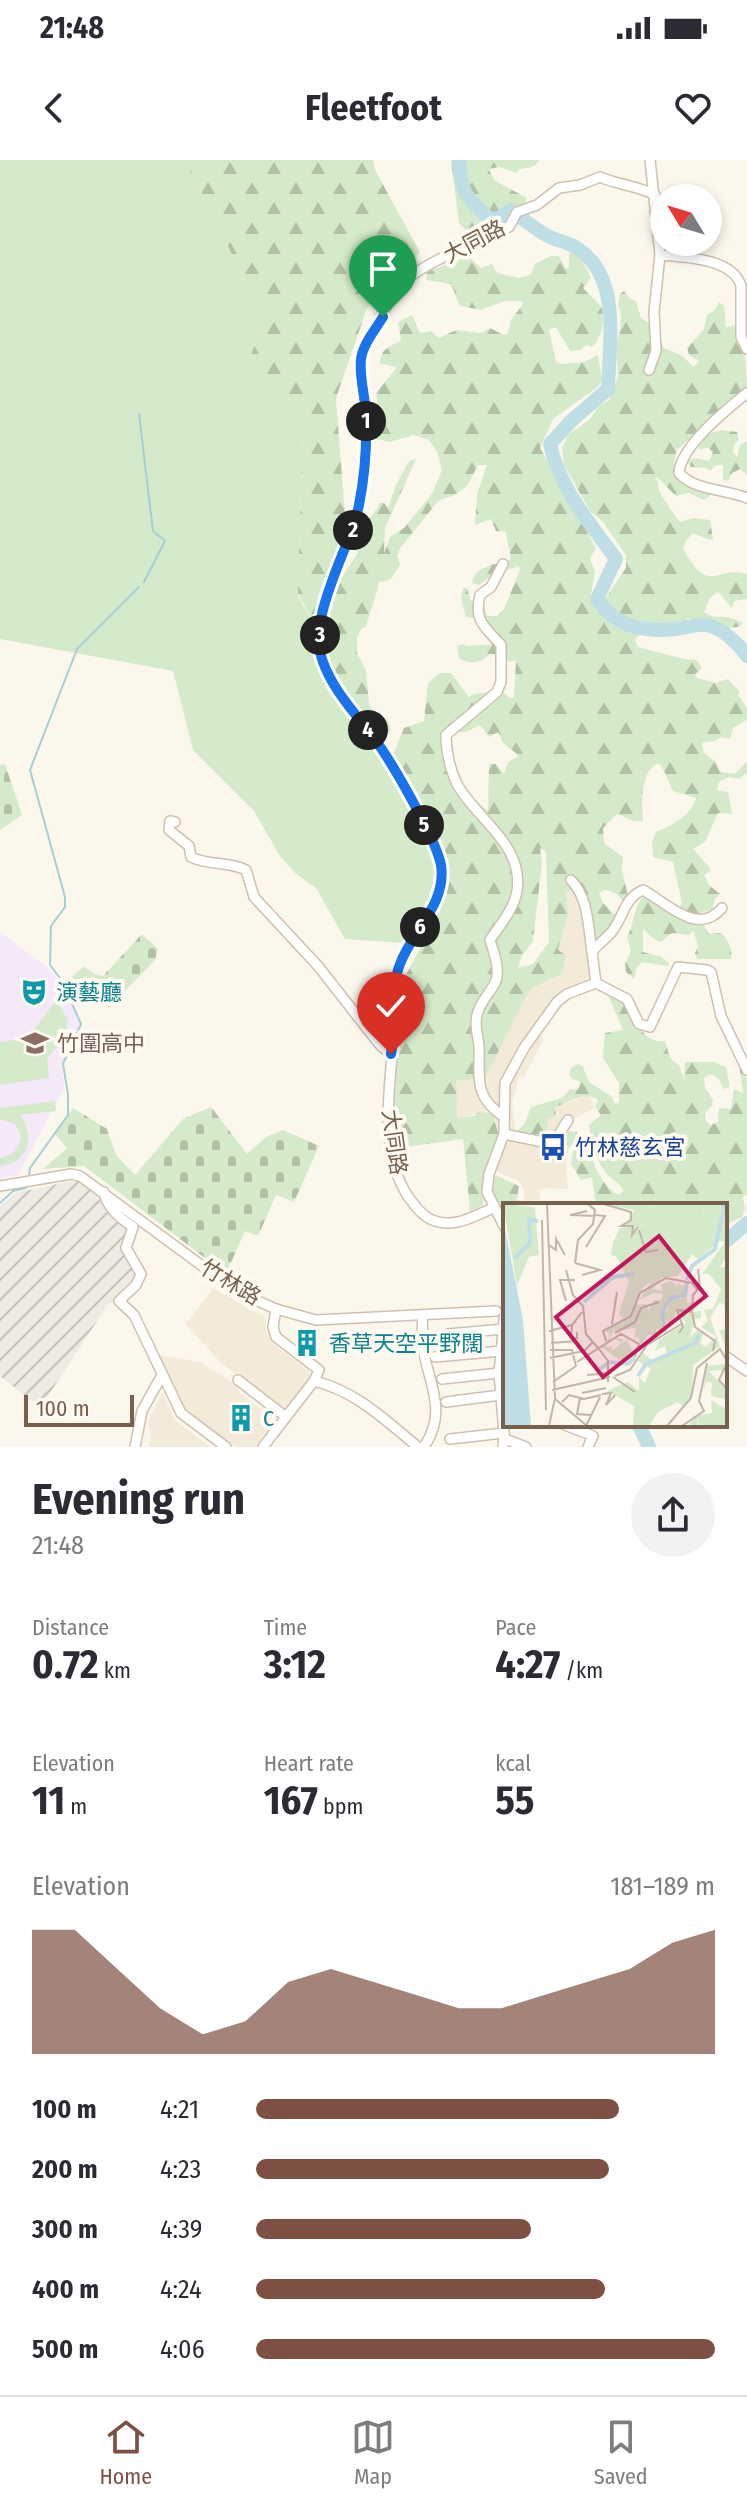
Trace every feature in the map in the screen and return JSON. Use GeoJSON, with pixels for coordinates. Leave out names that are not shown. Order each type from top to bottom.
{"type":"FeatureCollection","features":[{"type":"Feature","properties":{"kind":"street"},"geometry":{"type":"LineString","coordinates":[[650,160],[653,184]]}},
{"type":"Feature","properties":{"kind":"street","name":"大同路"},"geometry":{"type":"LineString","coordinates":[[493,1208],[466,1220],[447,1223],[425,1218],[405,1193],[394,1170],[388,1084],[394,1039],[394,990],[399,966],[441,887],[441,864],[430,835],[376,741],[331,682],[321,658],[323,611],[355,526],[362,493],[366,413],[361,360],[366,342],[400,285],[414,272],[509,227],[517,212],[537,205],[559,188],[580,185],[600,177],[623,187],[650,192]]}},
{"type":"Feature","properties":{"kind":"street"},"geometry":{"type":"LineString","coordinates":[[649,370],[656,351],[654,312],[660,256]]}},
{"type":"Feature","properties":{"kind":"street"},"geometry":{"type":"LineString","coordinates":[[667,256],[707,262],[739,278],[741,337],[747,349]]}},
{"type":"Feature","properties":{"kind":"street"},"geometry":{"type":"LineString","coordinates":[[747,393],[685,452],[679,473],[688,480],[728,495],[747,498]]}},
{"type":"Feature","properties":{"kind":"street"},"geometry":{"type":"LineString","coordinates":[[503,564],[491,587],[480,595],[477,607],[483,629],[501,645],[501,682],[497,692],[446,735],[446,747],[457,784],[510,852],[516,868],[517,891],[510,910],[490,940],[496,961],[496,981],[478,1010],[475,1023],[479,1083],[484,1100],[504,1117]]}},
{"type":"Feature","properties":{"kind":"street"},"geometry":{"type":"LineString","coordinates":[[175,822],[170,821],[169,830],[189,846],[191,857],[203,863],[239,866],[246,870],[254,897],[318,966],[380,1045],[391,1054]]}},
{"type":"Feature","properties":{"kind":"street"},"geometry":{"type":"LineString","coordinates":[[571,880],[580,890],[589,916],[596,983]]}},
{"type":"Feature","properties":{"kind":"street"},"geometry":{"type":"LineString","coordinates":[[592,952],[616,926],[630,898],[643,890],[684,917],[695,920],[716,915],[722,908]]}},
{"type":"Feature","properties":{"kind":"street"},"geometry":{"type":"LineString","coordinates":[[503,1225],[487,1192],[489,1174],[504,1134],[505,1083],[524,1048],[557,1002],[567,994],[596,983],[627,999],[639,1024],[650,1027],[678,967],[707,970],[711,972],[728,1035],[747,1070]]}},
{"type":"Feature","properties":{"kind":"street"},"geometry":{"type":"LineString","coordinates":[[504,1134],[553,1144],[568,1120]]}},
{"type":"Feature","properties":{"kind":"street","name":"竹林路"},"geometry":{"type":"LineString","coordinates":[[0,1186],[71,1174],[89,1181],[220,1279],[249,1297],[276,1309],[316,1320],[496,1311]]}},
{"type":"Feature","properties":{"kind":"street"},"geometry":{"type":"LineString","coordinates":[[104,1192],[110,1208],[133,1227],[126,1248],[141,1274],[136,1285],[119,1301],[134,1315],[181,1413],[226,1447]]}},
{"type":"Feature","properties":{"kind":"street"},"geometry":{"type":"LineString","coordinates":[[263,1447],[314,1381],[319,1370],[276,1337],[273,1327],[276,1309]]}},
{"type":"Feature","properties":{"kind":"street"},"geometry":{"type":"LineString","coordinates":[[422,1316],[423,1347],[438,1406],[431,1437],[424,1447]]}},
{"type":"Feature","properties":{"kind":"street"},"geometry":{"type":"LineString","coordinates":[[448,1334],[503,1329]]}},
{"type":"Feature","properties":{"kind":"street"},"geometry":{"type":"LineString","coordinates":[[435,1357],[503,1357],[503,1399],[446,1402]]}},
{"type":"Feature","properties":{"kind":"street"},"geometry":{"type":"LineString","coordinates":[[727,1357],[747,1371]]}},
{"type":"Feature","properties":{"kind":"street"},"geometry":{"type":"LineString","coordinates":[[135,1447],[142,1411],[162,1375]]}},
{"type":"Feature","properties":{"kind":"street"},"geometry":{"type":"LineString","coordinates":[[442,1379],[501,1376]]}},
{"type":"Feature","properties":{"kind":"street"},"geometry":{"type":"LineString","coordinates":[[238,1380],[286,1417]]}},
{"type":"Feature","properties":{"kind":"street"},"geometry":{"type":"LineString","coordinates":[[314,1381],[343,1390],[363,1402],[418,1447]]}},
{"type":"Feature","properties":{"kind":"street"},"geometry":{"type":"LineString","coordinates":[[570,1427],[593,1436],[588,1447]]}},
{"type":"Feature","properties":{"kind":"street"},"geometry":{"type":"LineString","coordinates":[[450,1439],[504,1439],[526,1447]]}},
{"type":"Feature","properties":{"kind":"shaded area"},"geometry":{"type":"Polygon","coordinates":[[[576,889],[594,982],[549,1005],[537,1022],[544,1039],[524,1076],[519,1077],[512,1104],[516,1132],[545,1138],[549,1117],[555,1107],[588,1095],[595,1107],[573,1120],[562,1144],[570,1147],[566,1160],[568,1189],[545,1188],[540,1190],[540,1200],[524,1201],[524,1190],[519,1181],[495,1171],[499,1137],[497,1126],[487,1111],[457,1119],[455,1085],[456,1081],[485,1078],[528,993],[532,988],[562,974],[566,955],[558,951],[568,915],[565,891],[576,889]]]}},
{"type":"Feature","properties":{"kind":"shaded area","name":"竹圍高中"},"geometry":{"type":"Polygon","coordinates":[[[0,932],[49,969],[60,983],[80,1023],[62,1064],[64,1088],[18,1175],[0,1178],[0,932]]]}},
{"type":"Feature","properties":{"kind":"shaded area"},"geometry":{"type":"Polygon","coordinates":[[[77,1180],[99,1197],[108,1213],[126,1226],[128,1232],[122,1248],[137,1277],[113,1303],[109,1303],[40,1408],[0,1376],[0,1206],[15,1193],[77,1180]]]}},
{"type":"Feature","properties":{"kind":"shaded area"},"geometry":{"type":"Polygon","coordinates":[[[213,1288],[265,1317],[267,1334],[272,1343],[309,1371],[309,1380],[288,1408],[281,1409],[221,1363],[184,1322],[189,1320],[213,1288]]]}},
{"type":"Feature","properties":{"kind":"shaded area"},"geometry":{"type":"Polygon","coordinates":[[[158,1355],[200,1362],[236,1385],[240,1393],[271,1417],[271,1425],[255,1447],[235,1447],[181,1407],[158,1355]]]}},
{"type":"Feature","properties":{"kind":"shaded area"},"geometry":{"type":"Polygon","coordinates":[[[163,1392],[175,1421],[211,1447],[148,1447],[151,1434],[147,1422],[163,1392]]]}},
{"type":"Feature","properties":{"kind":"green space"},"geometry":{"type":"Polygon","coordinates":[[[0,160],[190,160],[190,170],[264,319],[248,363],[303,420],[298,596],[315,627],[320,667],[344,709],[380,745],[423,835],[435,868],[433,895],[404,943],[345,939],[316,888],[296,874],[280,856],[254,811],[193,750],[173,671],[0,639],[0,160]]]}},
{"type":"Feature","properties":{"kind":"green space"},"geometry":{"type":"Polygon","coordinates":[[[190,160],[373,160],[375,170],[420,252],[367,308],[336,398],[346,529],[315,627],[298,593],[303,420],[248,363],[264,319],[190,170],[190,160]]]}},
{"type":"Feature","properties":{"kind":"green space"},"geometry":{"type":"Polygon","coordinates":[[[451,160],[539,160],[533,166],[519,169],[517,173],[499,167],[489,169],[494,180],[527,198],[519,212],[505,224],[473,238],[459,223],[451,160]]]}},
{"type":"Feature","properties":{"kind":"green space"},"geometry":{"type":"Polygon","coordinates":[[[569,252],[577,256],[591,278],[583,288],[602,309],[603,324],[595,344],[592,347],[586,345],[581,350],[570,351],[556,327],[549,330],[556,362],[584,362],[598,355],[602,379],[599,386],[553,419],[540,448],[596,548],[590,559],[595,572],[591,594],[597,611],[626,568],[626,555],[603,522],[590,511],[564,465],[562,448],[568,435],[609,400],[618,377],[616,345],[620,330],[620,294],[624,291],[636,301],[641,318],[651,324],[664,348],[682,356],[694,367],[699,361],[689,355],[687,348],[704,329],[707,315],[714,311],[719,302],[724,306],[726,327],[742,324],[747,313],[747,337],[744,340],[747,387],[677,450],[674,461],[677,477],[710,492],[710,496],[704,500],[689,493],[676,496],[656,476],[660,493],[678,520],[710,520],[713,539],[693,533],[683,549],[700,572],[707,576],[736,572],[747,574],[747,599],[734,601],[732,608],[718,592],[710,598],[704,612],[714,617],[735,619],[742,623],[741,626],[713,628],[688,618],[668,629],[632,619],[625,625],[643,630],[635,640],[638,647],[697,660],[702,669],[695,674],[697,678],[716,683],[728,679],[740,692],[738,695],[747,708],[747,720],[733,728],[730,739],[721,737],[702,743],[704,753],[716,762],[720,772],[735,774],[747,761],[747,773],[739,779],[729,777],[719,782],[717,790],[728,792],[732,814],[718,813],[705,842],[693,849],[710,868],[704,875],[709,885],[720,894],[712,910],[702,912],[703,923],[709,934],[724,935],[731,959],[697,959],[695,953],[698,946],[693,930],[690,935],[672,933],[661,942],[643,929],[643,952],[661,957],[669,963],[668,966],[642,962],[634,979],[626,972],[625,964],[631,951],[627,937],[643,897],[648,893],[678,910],[682,903],[673,862],[653,857],[652,842],[656,832],[685,815],[696,798],[673,791],[660,764],[656,764],[645,782],[643,821],[617,814],[603,828],[604,843],[623,857],[622,871],[629,900],[624,904],[613,892],[603,890],[599,893],[603,903],[614,914],[621,915],[600,940],[590,959],[576,890],[566,891],[568,915],[558,950],[566,955],[562,974],[532,988],[528,993],[485,1078],[456,1081],[457,1118],[474,1116],[479,1112],[493,1113],[499,1137],[489,1157],[483,1205],[470,1211],[463,1139],[398,1148],[391,1096],[396,1085],[395,1067],[402,1038],[415,1025],[406,1022],[399,1014],[404,979],[428,933],[444,886],[439,846],[432,827],[393,755],[404,728],[424,721],[428,683],[440,673],[451,673],[469,697],[501,691],[510,698],[514,697],[516,660],[509,662],[501,655],[490,654],[479,661],[467,662],[459,658],[457,646],[493,644],[498,634],[485,620],[466,617],[461,598],[463,588],[467,588],[471,601],[484,605],[487,616],[497,616],[504,609],[520,570],[519,566],[492,575],[479,585],[472,583],[481,569],[510,560],[506,532],[496,531],[491,519],[475,525],[477,494],[487,465],[478,465],[467,486],[455,495],[439,500],[401,547],[397,555],[400,565],[390,580],[379,582],[366,627],[362,628],[357,638],[357,653],[366,671],[369,703],[372,709],[387,719],[391,730],[389,733],[372,721],[364,722],[351,704],[332,671],[326,639],[328,621],[341,580],[357,554],[363,529],[380,503],[388,508],[409,461],[416,459],[385,528],[384,553],[390,537],[404,528],[432,494],[442,470],[437,452],[429,440],[413,435],[390,442],[376,439],[379,416],[376,393],[397,367],[380,364],[381,358],[386,349],[401,340],[398,322],[412,315],[420,333],[431,331],[439,338],[456,330],[480,333],[490,328],[504,335],[523,304],[521,301],[504,301],[481,310],[460,306],[451,284],[426,280],[427,272],[472,255],[470,258],[481,268],[492,264],[497,273],[518,278],[531,275],[535,264],[551,256],[559,256],[566,269],[569,266],[569,252]],[[453,723],[447,731],[456,766],[470,793],[488,811],[489,764],[496,764],[504,774],[508,762],[517,754],[503,743],[498,732],[489,737],[480,725],[459,732],[453,723]],[[540,848],[542,863],[533,941],[521,957],[518,968],[533,964],[549,942],[546,852],[540,848]]]}},
{"type":"Feature","properties":{"kind":"green space"},"geometry":{"type":"Polygon","coordinates":[[[721,430],[737,432],[739,440],[734,444],[733,452],[737,457],[740,445],[747,441],[747,475],[740,469],[732,473],[728,481],[723,479],[723,465],[716,465],[710,471],[691,467],[687,461],[695,458],[709,461],[713,452],[708,448],[699,449],[698,444],[708,434],[721,430]]]}},
{"type":"Feature","properties":{"kind":"green space"},"geometry":{"type":"Polygon","coordinates":[[[5,764],[22,815],[0,830],[0,765],[5,764]]]}},
{"type":"Feature","properties":{"kind":"green space"},"geometry":{"type":"Polygon","coordinates":[[[142,934],[158,949],[155,960],[109,1008],[72,977],[84,966],[94,974],[103,976],[142,934]]]}},
{"type":"Feature","properties":{"kind":"green space"},"geometry":{"type":"Polygon","coordinates":[[[612,994],[626,1004],[646,1035],[657,1041],[665,1041],[669,1055],[679,1065],[684,1080],[685,1062],[714,1062],[726,1067],[730,1087],[723,1089],[719,1079],[710,1074],[704,1078],[705,1088],[713,1100],[705,1113],[706,1121],[711,1125],[718,1122],[719,1108],[731,1109],[734,1089],[743,1093],[739,1065],[744,1068],[747,1081],[747,1194],[743,1197],[745,1209],[742,1217],[727,1224],[727,1203],[596,1203],[592,1177],[581,1180],[571,1164],[574,1145],[562,1144],[568,1131],[577,1132],[579,1144],[589,1143],[592,1158],[606,1184],[618,1195],[624,1191],[601,1166],[595,1152],[589,1125],[601,1115],[595,1107],[598,1100],[593,1097],[577,1098],[555,1107],[556,1117],[549,1117],[545,1138],[516,1132],[525,1123],[531,1107],[562,1098],[570,1089],[579,1088],[580,1081],[569,1075],[571,1068],[578,1064],[583,1067],[589,1082],[611,1096],[615,1104],[619,1103],[619,1083],[603,1058],[605,1033],[623,1030],[608,995],[612,994]]]}},
{"type":"Feature","properties":{"kind":"green space"},"geometry":{"type":"Polygon","coordinates":[[[56,1000],[68,1020],[64,1038],[47,1059],[49,1078],[0,1085],[0,1042],[28,1038],[56,1000]]]}},
{"type":"Feature","properties":{"kind":"green space"},"geometry":{"type":"Polygon","coordinates":[[[55,1101],[56,1111],[20,1115],[28,1131],[27,1147],[18,1160],[0,1166],[0,1158],[15,1151],[21,1136],[15,1124],[0,1119],[0,1108],[55,1101]]]}},
{"type":"Feature","properties":{"kind":"green space"},"geometry":{"type":"Polygon","coordinates":[[[211,1107],[247,1154],[266,1137],[283,1130],[319,1146],[294,1202],[276,1195],[258,1236],[245,1231],[226,1274],[84,1166],[43,1169],[67,1148],[55,1134],[73,1108],[107,1129],[116,1155],[135,1175],[183,1119],[211,1107]]]}},
{"type":"Feature","properties":{"kind":"green space"},"geometry":{"type":"Polygon","coordinates":[[[495,1175],[519,1186],[517,1199],[522,1203],[503,1203],[503,1211],[491,1188],[495,1175]]]}},
{"type":"Feature","properties":{"kind":"waterway"},"geometry":{"type":"LineString","coordinates":[[459,160],[463,188],[475,205],[490,219],[500,218],[510,210]]}},
{"type":"Feature","properties":{"kind":"waterway"},"geometry":{"type":"LineString","coordinates":[[521,218],[548,236],[577,248],[591,261],[607,293],[610,312],[608,389],[550,444],[568,490],[616,559],[597,599],[612,616],[631,626],[652,630],[703,625],[713,627],[730,637],[747,656]]}},
{"type":"Feature","properties":{"kind":"waterway"},"geometry":{"type":"LineString","coordinates":[[139,414],[153,531],[165,541],[144,582]]}},
{"type":"Feature","properties":{"kind":"waterway"},"geometry":{"type":"LineString","coordinates":[[29,1175],[30,1168],[68,1115],[63,1064],[81,1024],[62,981],[50,965],[51,926],[65,907],[65,897],[30,770],[77,649],[139,587]]}},
{"type":"Feature","properties":{"kind":"waterway"},"geometry":{"type":"LineString","coordinates":[[0,1203],[13,1191],[26,1188]]}},
{"type":"Feature","properties":{"kind":"waterway"},"geometry":{"type":"LineString","coordinates":[[727,1240],[747,1223]]}},
{"type":"Feature","properties":{"kind":"waterway"},"geometry":{"type":"LineString","coordinates":[[640,1427],[649,1447]]}},
{"type":"Feature","properties":{"kind":"place","name":"演藝廳"},"geometry":{"type":"Point","coordinates":[34,992]}},
{"type":"Feature","properties":{"kind":"place","name":"竹圍高中"},"geometry":{"type":"Point","coordinates":[35,1043]}},
{"type":"Feature","properties":{"kind":"place","name":"竹林慈玄宮"},"geometry":{"type":"Point","coordinates":[553,1147]}},
{"type":"Feature","properties":{"kind":"place","name":"香草天空平野闊"},"geometry":{"type":"Point","coordinates":[307,1343]}},
{"type":"Feature","properties":{"kind":"place","name":"C"},"geometry":{"type":"Point","coordinates":[241,1418]}},
{"type":"Feature","properties":{"kind":"route"},"geometry":{"type":"LineString","coordinates":[[383,317],[366,342],[361,360],[366,413],[362,493],[355,526],[323,611],[320,635],[321,658],[331,682],[376,741],[430,835],[441,864],[441,887],[433,907],[399,966],[394,990],[391,1054]]}}]}
